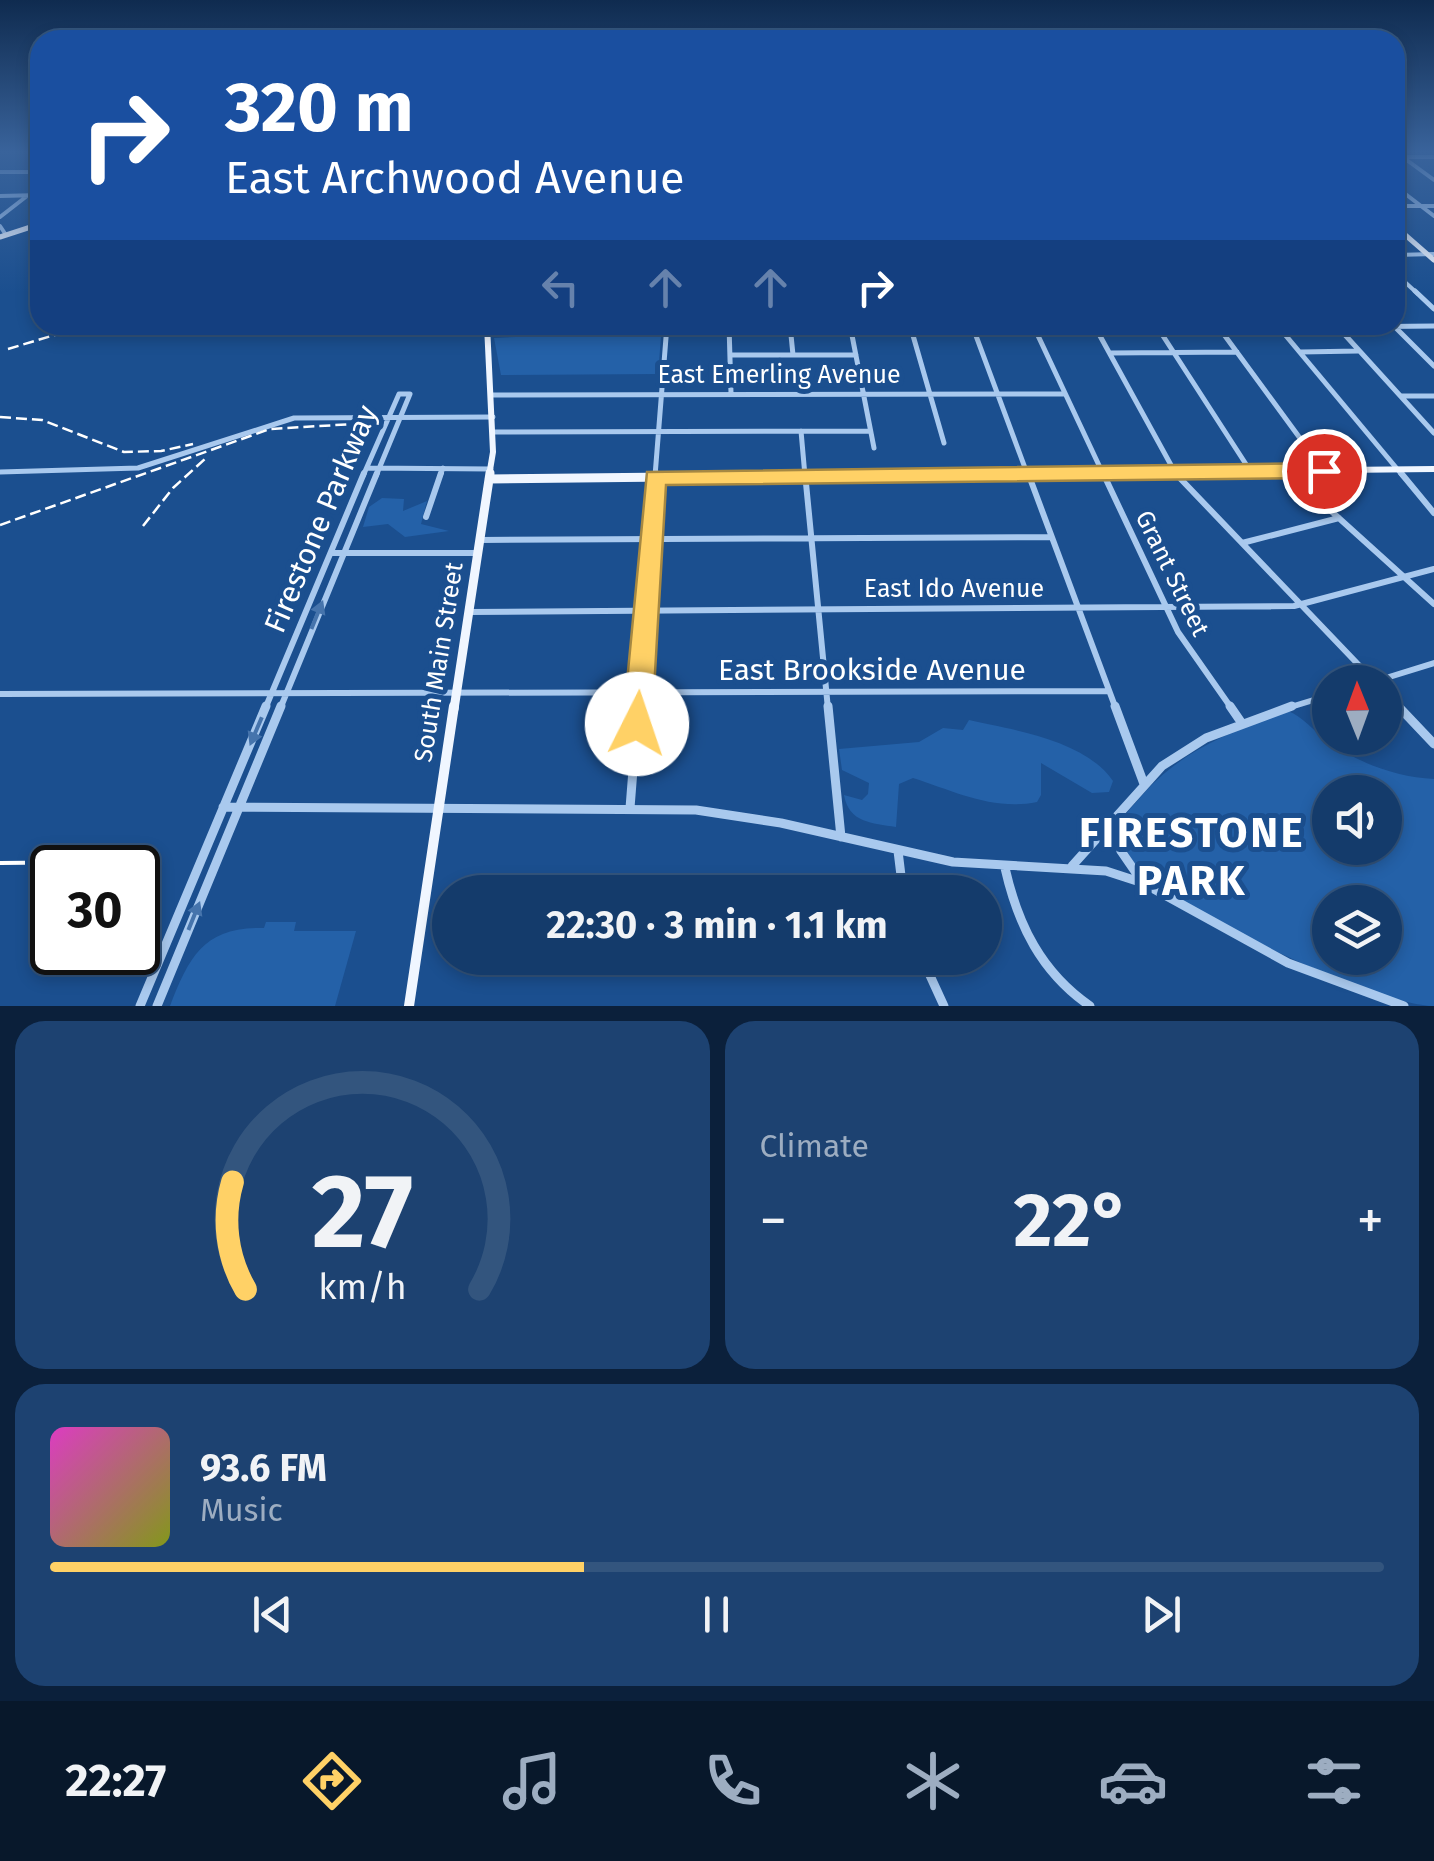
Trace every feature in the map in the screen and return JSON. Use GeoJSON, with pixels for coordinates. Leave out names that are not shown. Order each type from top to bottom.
{"type":"FeatureCollection","features":[{"type":"Feature","properties":{"kind":"main road"},"geometry":{"type":"LineString","coordinates":[[3,236],[30,227]]}},
{"type":"Feature","properties":{"kind":"main road"},"geometry":{"type":"LineString","coordinates":[[1405,235],[1432,256]]}},
{"type":"Feature","properties":{"kind":"main road","name":"South Main Street"},"geometry":{"type":"LineString","coordinates":[[409,1006],[490,474],[494,416],[489,335]]}},
{"type":"Feature","properties":{"kind":"main road"},"geometry":{"type":"LineString","coordinates":[[490,474],[655,478],[1434,469]]}},
{"type":"Feature","properties":{"kind":"street"},"geometry":{"type":"LineString","coordinates":[[0,217],[24,198]]}},
{"type":"Feature","properties":{"kind":"street"},"geometry":{"type":"LineString","coordinates":[[1410,198],[1434,216]]}},
{"type":"Feature","properties":{"kind":"street"},"geometry":{"type":"LineString","coordinates":[[1405,206],[1434,206]]}},
{"type":"Feature","properties":{"kind":"street"},"geometry":{"type":"LineString","coordinates":[[0,226],[3,236]]}},
{"type":"Feature","properties":{"kind":"street"},"geometry":{"type":"LineString","coordinates":[[1405,255],[1432,256]]}},
{"type":"Feature","properties":{"kind":"street"},"geometry":{"type":"LineString","coordinates":[[1405,282],[1434,309]]}},
{"type":"Feature","properties":{"kind":"street"},"geometry":{"type":"LineString","coordinates":[[1405,326],[1434,326]]}},
{"type":"Feature","properties":{"kind":"street"},"geometry":{"type":"LineString","coordinates":[[630,808],[666,335]]}},
{"type":"Feature","properties":{"kind":"street"},"geometry":{"type":"LineString","coordinates":[[729,335],[731,394]]}},
{"type":"Feature","properties":{"kind":"street"},"geometry":{"type":"LineString","coordinates":[[791,335],[794,355]]}},
{"type":"Feature","properties":{"kind":"street"},"geometry":{"type":"LineString","coordinates":[[852,335],[874,448]]}},
{"type":"Feature","properties":{"kind":"street"},"geometry":{"type":"LineString","coordinates":[[913,335],[944,444]]}},
{"type":"Feature","properties":{"kind":"street"},"geometry":{"type":"LineString","coordinates":[[976,335],[1144,784]]}},
{"type":"Feature","properties":{"kind":"street","name":"Grant Street"},"geometry":{"type":"LineString","coordinates":[[1038,335],[1165,607],[1194,659],[1240,722]]}},
{"type":"Feature","properties":{"kind":"street"},"geometry":{"type":"LineString","coordinates":[[1100,335],[1176,474],[1358,665]]}},
{"type":"Feature","properties":{"kind":"street"},"geometry":{"type":"LineString","coordinates":[[1162,335],[1251,472]]}},
{"type":"Feature","properties":{"kind":"street"},"geometry":{"type":"LineString","coordinates":[[1224,335],[1324,471]]}},
{"type":"Feature","properties":{"kind":"street"},"geometry":{"type":"LineString","coordinates":[[1286,335],[1434,514]]}},
{"type":"Feature","properties":{"kind":"street"},"geometry":{"type":"LineString","coordinates":[[1345,335],[1434,433]]}},
{"type":"Feature","properties":{"kind":"street"},"geometry":{"type":"LineString","coordinates":[[1403,335],[1434,366]]}},
{"type":"Feature","properties":{"kind":"street"},"geometry":{"type":"LineString","coordinates":[[1300,352],[1360,351]]}},
{"type":"Feature","properties":{"kind":"street"},"geometry":{"type":"LineString","coordinates":[[1110,353],[1237,352]]}},
{"type":"Feature","properties":{"kind":"street"},"geometry":{"type":"LineString","coordinates":[[730,355],[856,355]]}},
{"type":"Feature","properties":{"kind":"street","name":"Firestone Parkway"},"geometry":{"type":"LineString","coordinates":[[140,1006],[388,416],[399,394],[410,394],[157,1006]]}},
{"type":"Feature","properties":{"kind":"street","name":"East Emerling Avenue"},"geometry":{"type":"LineString","coordinates":[[492,395],[1065,394]]}},
{"type":"Feature","properties":{"kind":"street"},"geometry":{"type":"LineString","coordinates":[[1401,396],[1434,396]]}},
{"type":"Feature","properties":{"kind":"street"},"geometry":{"type":"LineString","coordinates":[[0,472],[132,469],[290,418],[494,416]]}},
{"type":"Feature","properties":{"kind":"street"},"geometry":{"type":"LineString","coordinates":[[801,431],[841,837]]}},
{"type":"Feature","properties":{"kind":"street"},"geometry":{"type":"LineString","coordinates":[[494,432],[870,431]]}},
{"type":"Feature","properties":{"kind":"street"},"geometry":{"type":"LineString","coordinates":[[367,468],[443,468],[490,474]]}},
{"type":"Feature","properties":{"kind":"street"},"geometry":{"type":"LineString","coordinates":[[426,518],[443,468]]}},
{"type":"Feature","properties":{"kind":"street"},"geometry":{"type":"LineString","coordinates":[[1288,472],[1434,604]]}},
{"type":"Feature","properties":{"kind":"street"},"geometry":{"type":"LineString","coordinates":[[1240,543],[1339,518]]}},
{"type":"Feature","properties":{"kind":"street"},"geometry":{"type":"LineString","coordinates":[[480,540],[1051,537]]}},
{"type":"Feature","properties":{"kind":"street"},"geometry":{"type":"LineString","coordinates":[[331,553],[478,552]]}},
{"type":"Feature","properties":{"kind":"street","name":"East Ido Avenue"},"geometry":{"type":"LineString","coordinates":[[469,612],[1300,604],[1434,569]]}},
{"type":"Feature","properties":{"kind":"street"},"geometry":{"type":"LineString","coordinates":[[1402,673],[1434,663]]}},
{"type":"Feature","properties":{"kind":"street","name":"East Brookside Avenue"},"geometry":{"type":"LineString","coordinates":[[0,694],[456,696],[1109,691]]}},
{"type":"Feature","properties":{"kind":"street"},"geometry":{"type":"LineString","coordinates":[[1070,868],[1144,784],[1197,743],[1240,722],[1312,700]]}},
{"type":"Feature","properties":{"kind":"street"},"geometry":{"type":"LineString","coordinates":[[1402,711],[1434,744]]}},
{"type":"Feature","properties":{"kind":"street"},"geometry":{"type":"LineString","coordinates":[[223,808],[630,808],[738,815],[898,851],[1005,868],[1106,870],[1143,883],[1288,963],[1378,1002],[1404,1006]]}},
{"type":"Feature","properties":{"kind":"street"},"geometry":{"type":"LineString","coordinates":[[1113,822],[1121,851],[1143,883]]}},
{"type":"Feature","properties":{"kind":"street"},"geometry":{"type":"LineString","coordinates":[[898,851],[902,875]]}},
{"type":"Feature","properties":{"kind":"street"},"geometry":{"type":"LineString","coordinates":[[1005,868],[1017,915],[1035,951],[1058,982],[1090,1006]]}},
{"type":"Feature","properties":{"kind":"street"},"geometry":{"type":"LineString","coordinates":[[930,975],[944,1006]]}},
{"type":"Feature","properties":{"kind":"shaded area"},"geometry":{"type":"Polygon","coordinates":[[[661,335],[658,374],[501,375],[494,338],[661,335]]]}},
{"type":"Feature","properties":{"kind":"shaded area"},"geometry":{"type":"Polygon","coordinates":[[[382,498],[404,499],[403,511],[427,501],[421,524],[449,531],[405,537],[388,524],[363,527],[369,507],[382,498]]]}},
{"type":"Feature","properties":{"kind":"shaded area","name":"FIRESTONE PARK"},"geometry":{"type":"Polygon","coordinates":[[[1288,711],[1312,727],[1312,755],[1349,755],[1392,772],[1434,779],[1434,1006],[1407,1002],[1330,975],[1402,975],[1402,885],[1312,885],[1312,967],[1190,906],[1137,867],[1125,847],[1121,830],[1128,811],[1171,768],[1226,735],[1288,711]]]}},
{"type":"Feature","properties":{"kind":"shaded area"},"geometry":{"type":"Polygon","coordinates":[[[969,720],[1067,746],[1101,767],[1113,781],[1109,792],[1092,793],[1041,763],[1041,795],[1037,802],[989,802],[913,778],[899,784],[896,827],[863,820],[851,811],[844,795],[862,800],[868,794],[869,783],[842,770],[839,749],[919,742],[943,728],[963,730],[969,720]]]}},
{"type":"Feature","properties":{"kind":"shaded area"},"geometry":{"type":"Polygon","coordinates":[[[266,922],[296,922],[294,931],[356,931],[335,1006],[170,1006],[184,972],[202,947],[227,932],[264,928],[266,922]]]}},
{"type":"Feature","properties":{"kind":"railway"},"geometry":{"type":"LineString","coordinates":[[8,349],[55,335]]}},
{"type":"Feature","properties":{"kind":"railway"},"geometry":{"type":"LineString","coordinates":[[0,417],[42,420],[124,452],[161,451],[193,444]]}},
{"type":"Feature","properties":{"kind":"railway"},"geometry":{"type":"LineString","coordinates":[[0,525],[270,429],[370,423]]}},
{"type":"Feature","properties":{"kind":"railway"},"geometry":{"type":"LineString","coordinates":[[143,526],[173,488],[206,458]]}},
{"type":"Feature","properties":{"kind":"railway"},"geometry":{"type":"LineString","coordinates":[[0,863],[30,863]]}},
{"type":"Feature","properties":{"kind":"district","name":"FIRESTONE PARK"},"geometry":{"type":"Point","coordinates":[1192,856]}},
{"type":"Feature","properties":{"kind":"route"},"geometry":{"type":"LineString","coordinates":[[637,724],[655,478],[1324,471]]}}]}
